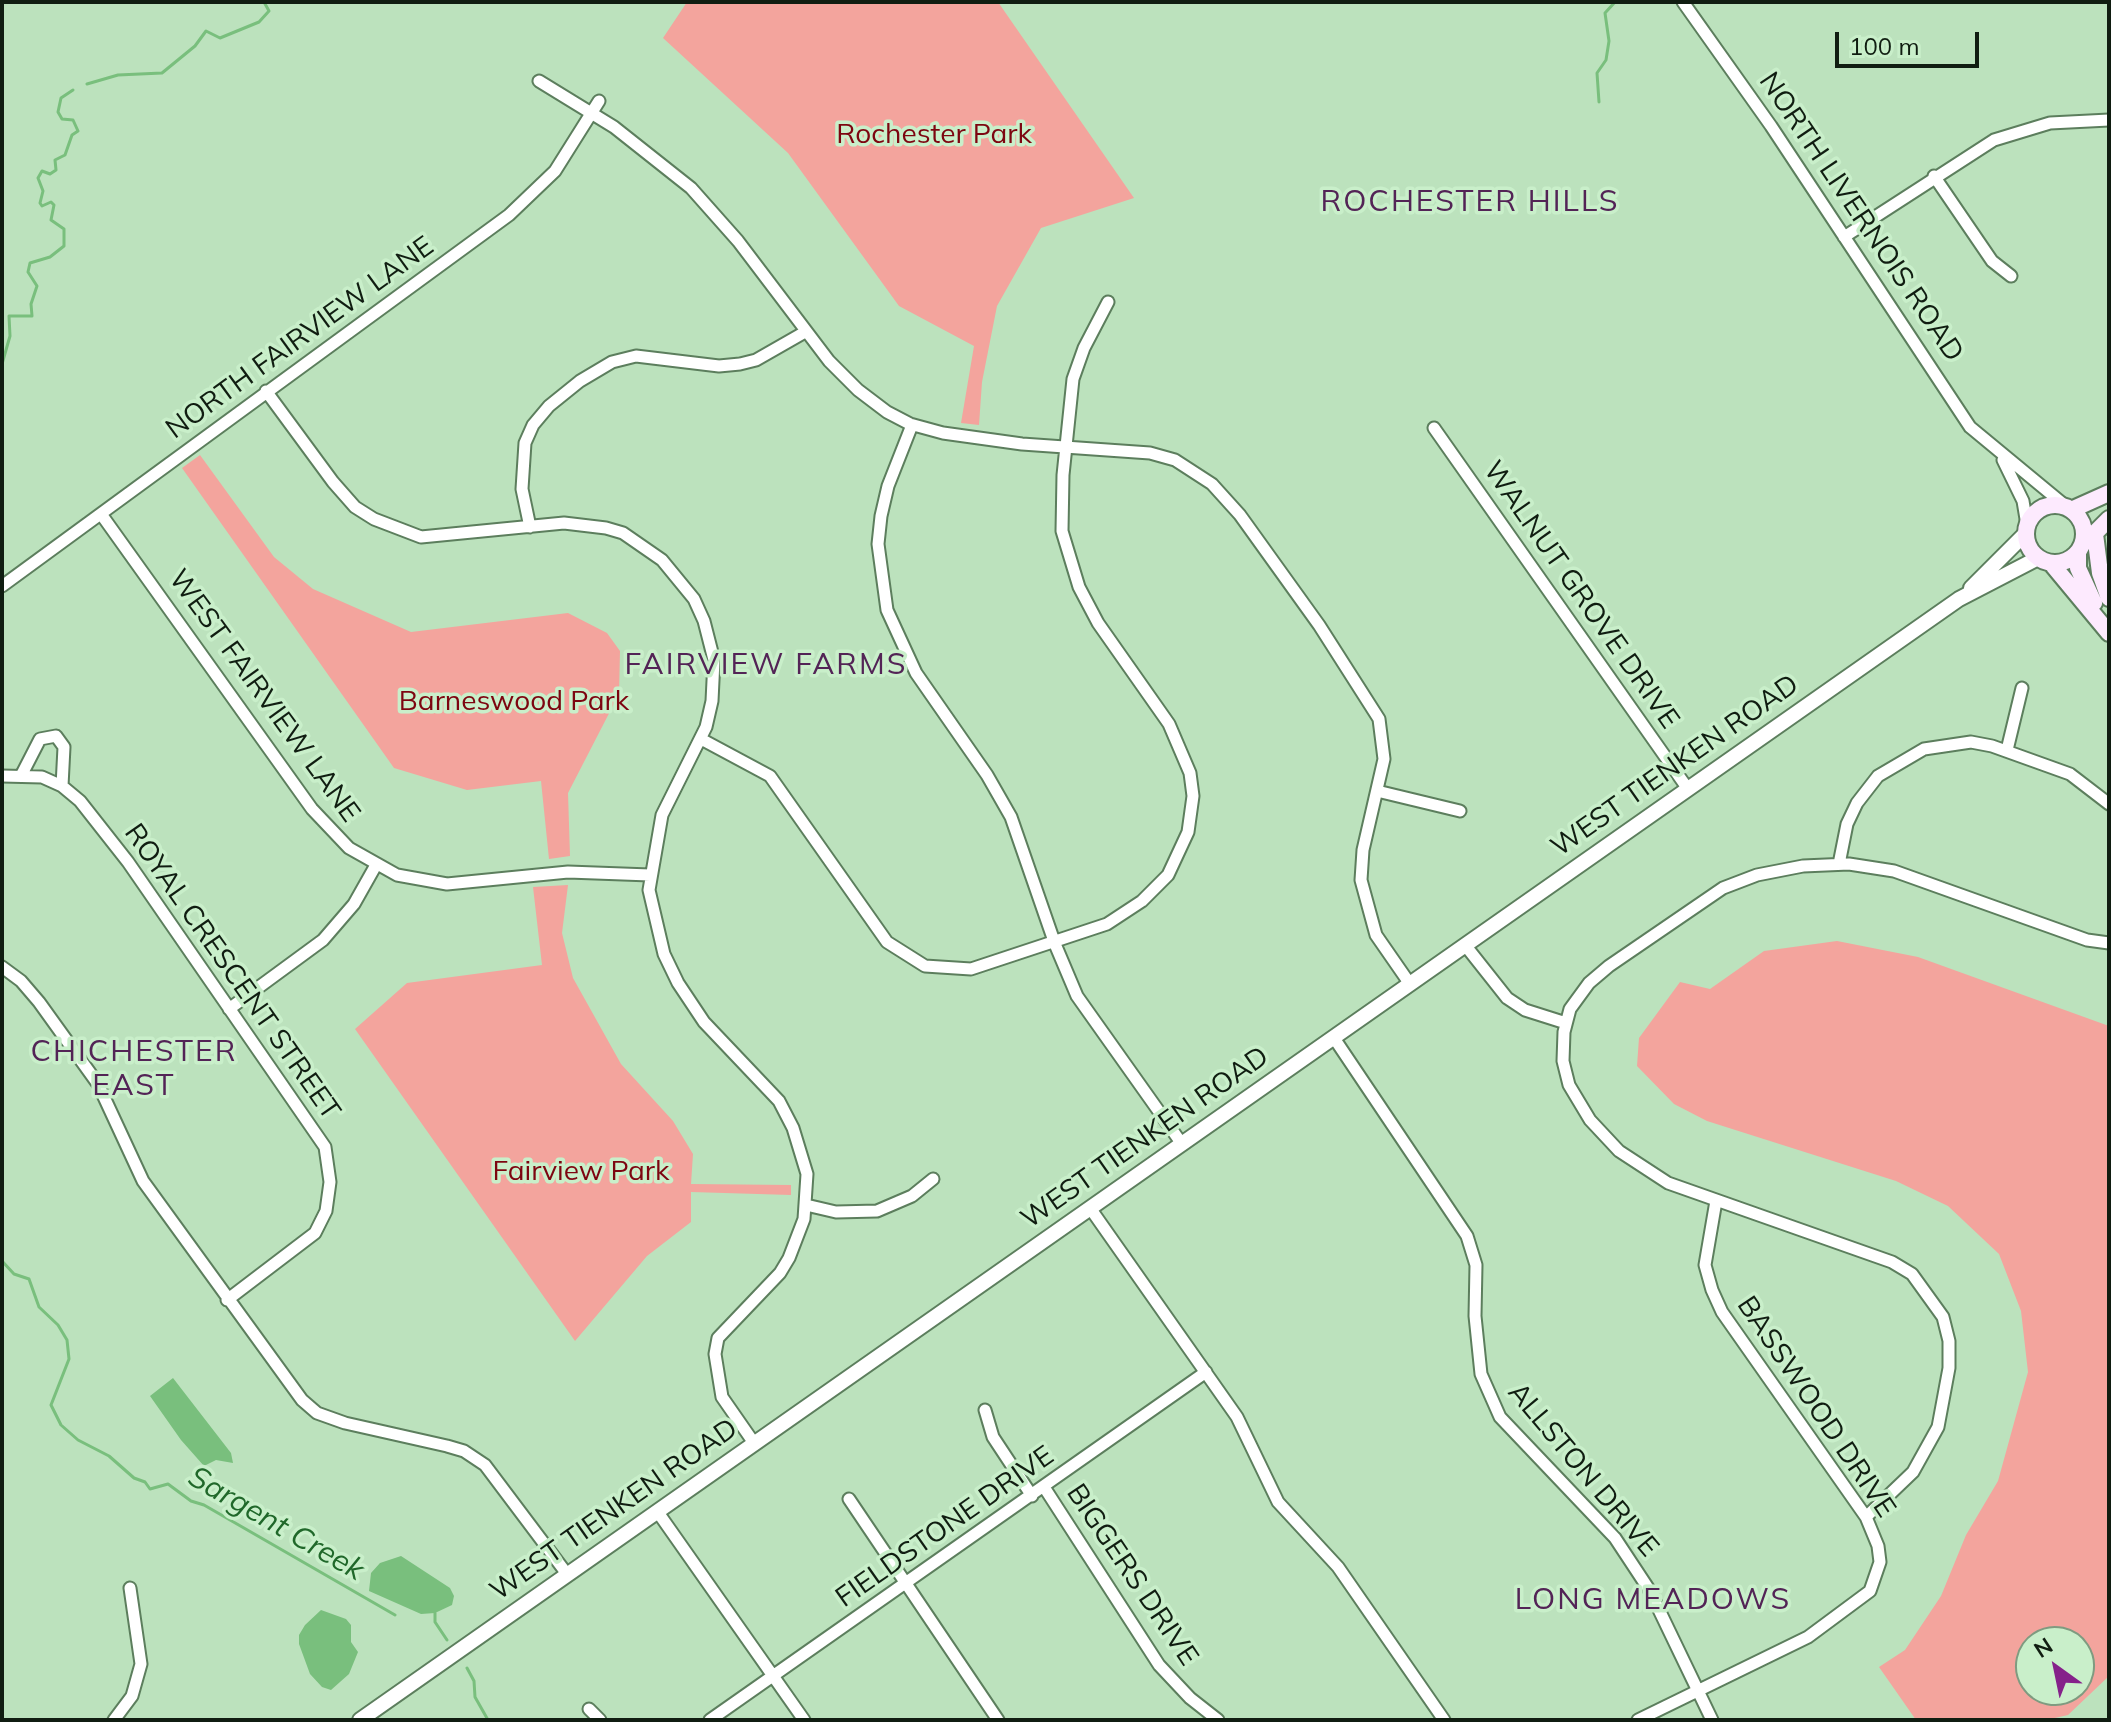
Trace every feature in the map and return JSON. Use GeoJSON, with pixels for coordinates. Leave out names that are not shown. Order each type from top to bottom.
{"type":"FeatureCollection","features":[{"type":"Feature","properties":{"kind":"main road"},"geometry":{"type":"LineString","coordinates":[[2070,509],[2109,493]]}},
{"type":"Feature","properties":{"kind":"main road"},"geometry":{"type":"LineString","coordinates":[[2109,598],[2086,543],[2083,525],[2070,509],[2056,505],[2043,507],[2033,514],[2026,530],[2028,545],[2109,633]]}},
{"type":"Feature","properties":{"kind":"main road"},"geometry":{"type":"LineString","coordinates":[[2045,560],[2063,562],[2109,519]]}},
{"type":"Feature","properties":{"kind":"main road"},"geometry":{"type":"LineString","coordinates":[[2086,543],[2078,568],[2087,593],[2109,620]]}},
{"type":"Feature","properties":{"kind":"street","name":"NORTH LIVERNOIS ROAD"},"geometry":{"type":"LineString","coordinates":[[1683,2],[1970,427],[2001,456],[2070,509]]}},
{"type":"Feature","properties":{"kind":"street"},"geometry":{"type":"LineString","coordinates":[[539,81],[592,114],[691,188],[738,241],[805,332],[858,390],[887,412],[912,425],[943,433],[1150,453],[1175,460],[1212,484],[1240,515],[1369,700],[1379,719],[1384,759],[1363,850],[1361,880],[1376,935],[1410,984]]}},
{"type":"Feature","properties":{"kind":"street","name":"NORTH FAIRVIEW LANE"},"geometry":{"type":"LineString","coordinates":[[2,586],[509,215],[555,171],[599,101]]}},
{"type":"Feature","properties":{"kind":"street"},"geometry":{"type":"LineString","coordinates":[[1844,237],[1967,154],[2020,130],[2071,120],[2109,120]]}},
{"type":"Feature","properties":{"kind":"street"},"geometry":{"type":"LineString","coordinates":[[1934,176],[1992,261],[2011,276]]}},
{"type":"Feature","properties":{"kind":"street"},"geometry":{"type":"LineString","coordinates":[[701,739],[770,776],[887,942],[906,957],[925,966],[971,969],[1107,924],[1128,912],[1168,875],[1188,832],[1193,796],[1190,773],[1169,724],[1098,623],[1068,560],[1062,531],[1069,403],[1078,362],[1108,302]]}},
{"type":"Feature","properties":{"kind":"street"},"geometry":{"type":"LineString","coordinates":[[530,527],[522,489],[525,443],[533,425],[549,406],[580,381],[612,362],[636,356],[719,366],[740,364],[756,360],[805,332]]}},
{"type":"Feature","properties":{"kind":"street"},"geometry":{"type":"LineString","coordinates":[[266,391],[333,482],[355,507],[374,519],[421,537],[564,523],[606,528],[647,547],[676,575],[704,621],[714,660],[712,701],[701,739],[662,815],[650,875],[653,914],[664,954],[678,983],[704,1022],[779,1101],[793,1128],[807,1174],[806,1205],[798,1235],[780,1273],[728,1325],[716,1346],[715,1369],[722,1397],[754,1443]]}},
{"type":"Feature","properties":{"kind":"street"},"geometry":{"type":"LineString","coordinates":[[912,425],[888,486],[881,516],[878,544],[887,610],[916,673],[987,775],[1011,817],[1077,996],[1182,1144]]}},
{"type":"Feature","properties":{"kind":"street","name":"WALNUT GROVE DRIVE"},"geometry":{"type":"LineString","coordinates":[[1434,428],[1688,789]]}},
{"type":"Feature","properties":{"kind":"street","name":"NORTH LIVERNOIS ROAD"},"geometry":{"type":"LineString","coordinates":[[2001,456],[2023,501],[2026,530]]}},
{"type":"Feature","properties":{"kind":"street","name":"WEST FAIRVIEW LANE"},"geometry":{"type":"LineString","coordinates":[[101,514],[329,830],[376,865],[397,875],[447,884],[568,872],[650,875]]}},
{"type":"Feature","properties":{"kind":"street","name":"WEST TIENKEN ROAD"},"geometry":{"type":"LineString","coordinates":[[1959,599],[2026,530]]}},
{"type":"Feature","properties":{"kind":"street","name":"WEST TIENKEN ROAD"},"geometry":{"type":"LineString","coordinates":[[360,1720],[1959,599],[2045,560]]}},
{"type":"Feature","properties":{"kind":"street"},"geometry":{"type":"LineString","coordinates":[[2007,750],[2022,688]]}},
{"type":"Feature","properties":{"kind":"street"},"geometry":{"type":"LineString","coordinates":[[22,774],[40,739],[56,736],[64,747],[62,786]]}},
{"type":"Feature","properties":{"kind":"street"},"geometry":{"type":"LineString","coordinates":[[1839,864],[1847,824],[1878,776],[1924,749],[1946,744],[1971,742],[2007,750],[2070,774],[2109,804]]}},
{"type":"Feature","properties":{"kind":"street","name":"ROYAL CRESCENT STREET"},"geometry":{"type":"LineString","coordinates":[[2,776],[22,774],[42,777],[62,786],[80,801],[128,862],[325,1147],[330,1182],[326,1211],[315,1233],[227,1300]]}},
{"type":"Feature","properties":{"kind":"street"},"geometry":{"type":"LineString","coordinates":[[1377,791],[1460,811]]}},
{"type":"Feature","properties":{"kind":"street"},"geometry":{"type":"LineString","coordinates":[[1866,1517],[1913,1472],[1938,1427],[1949,1368],[1949,1341],[1943,1317],[1912,1274],[1892,1262],[1668,1183],[1638,1166],[1590,1120],[1569,1085],[1563,1061],[1570,1009],[1592,979],[1723,888],[1781,870],[1839,864],[1894,871],[2087,940],[2109,943]]}},
{"type":"Feature","properties":{"kind":"street"},"geometry":{"type":"LineString","coordinates":[[229,1009],[323,940],[354,904],[376,865]]}},
{"type":"Feature","properties":{"kind":"street"},"geometry":{"type":"LineString","coordinates":[[1465,945],[1507,998],[1525,1010],[1566,1023]]}},
{"type":"Feature","properties":{"kind":"street"},"geometry":{"type":"LineString","coordinates":[[2,967],[39,1002],[98,1084],[143,1181],[279,1373],[317,1413],[345,1423],[455,1449],[485,1465],[567,1574]]}},
{"type":"Feature","properties":{"kind":"street","name":"ALLSTON DRIVE"},"geometry":{"type":"LineString","coordinates":[[1334,1038],[1467,1236],[1476,1265],[1475,1316],[1481,1374],[1494,1405],[1520,1441],[1615,1538],[1650,1591],[1712,1720]]}},
{"type":"Feature","properties":{"kind":"street"},"geometry":{"type":"LineString","coordinates":[[806,1205],[848,1213],[877,1211],[912,1196],[933,1179]]}},
{"type":"Feature","properties":{"kind":"street","name":"BASSWOOD DRIVE"},"geometry":{"type":"LineString","coordinates":[[1697,1689],[1808,1637],[1870,1591],[1878,1574],[1878,1546],[1866,1517],[1722,1312],[1712,1290],[1705,1265],[1716,1201]]}},
{"type":"Feature","properties":{"kind":"street"},"geometry":{"type":"LineString","coordinates":[[1090,1208],[1237,1417],[1278,1502],[1338,1567],[1444,1720]]}},
{"type":"Feature","properties":{"kind":"street","name":"FIELDSTONE DRIVE"},"geometry":{"type":"LineString","coordinates":[[710,1720],[1206,1372]]}},
{"type":"Feature","properties":{"kind":"street"},"geometry":{"type":"LineString","coordinates":[[985,1410],[1003,1455],[1032,1496]]}},
{"type":"Feature","properties":{"kind":"street","name":"BIGGERS DRIVE"},"geometry":{"type":"LineString","coordinates":[[1044,1487],[1159,1665],[1190,1698],[1218,1720]]}},
{"type":"Feature","properties":{"kind":"street"},"geometry":{"type":"LineString","coordinates":[[849,1499],[998,1720]]}},
{"type":"Feature","properties":{"kind":"street"},"geometry":{"type":"LineString","coordinates":[[657,1511],[804,1720]]}},
{"type":"Feature","properties":{"kind":"street"},"geometry":{"type":"LineString","coordinates":[[114,1720],[132,1696],[141,1664],[130,1588]]}},
{"type":"Feature","properties":{"kind":"street"},"geometry":{"type":"LineString","coordinates":[[1638,1720],[1697,1689]]}},
{"type":"Feature","properties":{"kind":"street"},"geometry":{"type":"LineString","coordinates":[[589,1709],[600,1720]]}},
{"type":"Feature","properties":{"kind":"green space","name":"Rochester Park"},"geometry":{"type":"Polygon","coordinates":[[[687,2],[998,2],[1134,198],[1041,228],[997,306],[982,382],[979,425],[961,423],[974,346],[899,306],[788,153],[663,38],[687,2]]]}},
{"type":"Feature","properties":{"kind":"green space","name":"Barneswood Park"},"geometry":{"type":"Polygon","coordinates":[[[200,455],[274,557],[313,589],[411,632],[568,613],[607,633],[620,651],[619,694],[568,793],[570,856],[549,859],[541,781],[467,790],[394,768],[182,468],[200,455]]]}},
{"type":"Feature","properties":{"kind":"green space","name":"Fairview Park"},"geometry":{"type":"Polygon","coordinates":[[[568,885],[562,933],[573,978],[621,1064],[673,1121],[693,1154],[691,1184],[791,1185],[791,1195],[691,1192],[691,1222],[647,1256],[575,1341],[355,1029],[407,983],[542,965],[533,887],[568,885]]]}},
{"type":"Feature","properties":{"kind":"green space"},"geometry":{"type":"Polygon","coordinates":[[[1837,941],[1918,957],[2109,1026],[2109,1676],[2095,1689],[2095,1626],[2015,1626],[2015,1706],[2077,1706],[2068,1715],[2046,1720],[1916,1720],[1879,1667],[1905,1650],[1941,1596],[1966,1535],[1998,1481],[2028,1372],[2021,1311],[1999,1254],[1948,1206],[1896,1181],[1707,1121],[1674,1104],[1637,1066],[1639,1038],[1680,982],[1710,989],[1764,951],[1837,941]]]}},
{"type":"Feature","properties":{"kind":"shaded area"},"geometry":{"type":"Polygon","coordinates":[[[173,1378],[231,1453],[233,1463],[216,1460],[204,1466],[181,1440],[150,1396],[173,1378]]]}},
{"type":"Feature","properties":{"kind":"shaded area"},"geometry":{"type":"Polygon","coordinates":[[[401,1556],[450,1588],[454,1596],[452,1605],[435,1613],[421,1614],[369,1591],[371,1573],[380,1563],[401,1556]]]}},
{"type":"Feature","properties":{"kind":"shaded area"},"geometry":{"type":"Polygon","coordinates":[[[321,1610],[346,1619],[351,1625],[351,1642],[358,1652],[349,1674],[331,1690],[322,1687],[310,1674],[299,1644],[299,1635],[305,1625],[321,1610]]]}},
{"type":"Feature","properties":{"kind":"waterway"},"geometry":{"type":"LineString","coordinates":[[87,84],[118,75],[162,73],[195,46],[206,31],[220,38],[259,22],[269,11],[264,2]]}},
{"type":"Feature","properties":{"kind":"waterway"},"geometry":{"type":"LineString","coordinates":[[1599,102],[1597,73],[1606,60],[1609,41],[1605,13],[1615,2]]}},
{"type":"Feature","properties":{"kind":"waterway"},"geometry":{"type":"LineString","coordinates":[[2,364],[10,336],[9,316],[32,316],[31,304],[37,286],[28,272],[30,263],[50,257],[64,246],[64,229],[51,220],[54,205],[51,202],[42,206],[40,203],[43,191],[38,178],[42,171],[50,174],[56,170],[55,160],[65,155],[72,135],[78,131],[73,120],[62,119],[58,112],[61,98],[73,90]]}},
{"type":"Feature","properties":{"kind":"waterway","name":"Sargent Creek"},"geometry":{"type":"LineString","coordinates":[[2,1261],[14,1274],[29,1279],[39,1307],[58,1325],[67,1340],[69,1359],[51,1405],[61,1425],[78,1440],[109,1456],[150,1489],[168,1484],[191,1501],[204,1505],[395,1615]]}},
{"type":"Feature","properties":{"kind":"waterway"},"geometry":{"type":"LineString","coordinates":[[435,1613],[435,1622],[447,1640]]}},
{"type":"Feature","properties":{"kind":"waterway"},"geometry":{"type":"LineString","coordinates":[[467,1668],[474,1681],[475,1697],[488,1720]]}},
{"type":"Feature","properties":{"kind":"district","name":"ROCHESTER HILLS"},"geometry":{"type":"Point","coordinates":[1470,202]}},
{"type":"Feature","properties":{"kind":"district","name":"FAIRVIEW FARMS"},"geometry":{"type":"Point","coordinates":[766,665]}},
{"type":"Feature","properties":{"kind":"district","name":"CHICHESTER EAST"},"geometry":{"type":"Point","coordinates":[134,1069]}},
{"type":"Feature","properties":{"kind":"district","name":"LONG MEADOWS"},"geometry":{"type":"Point","coordinates":[1653,1600]}}]}
